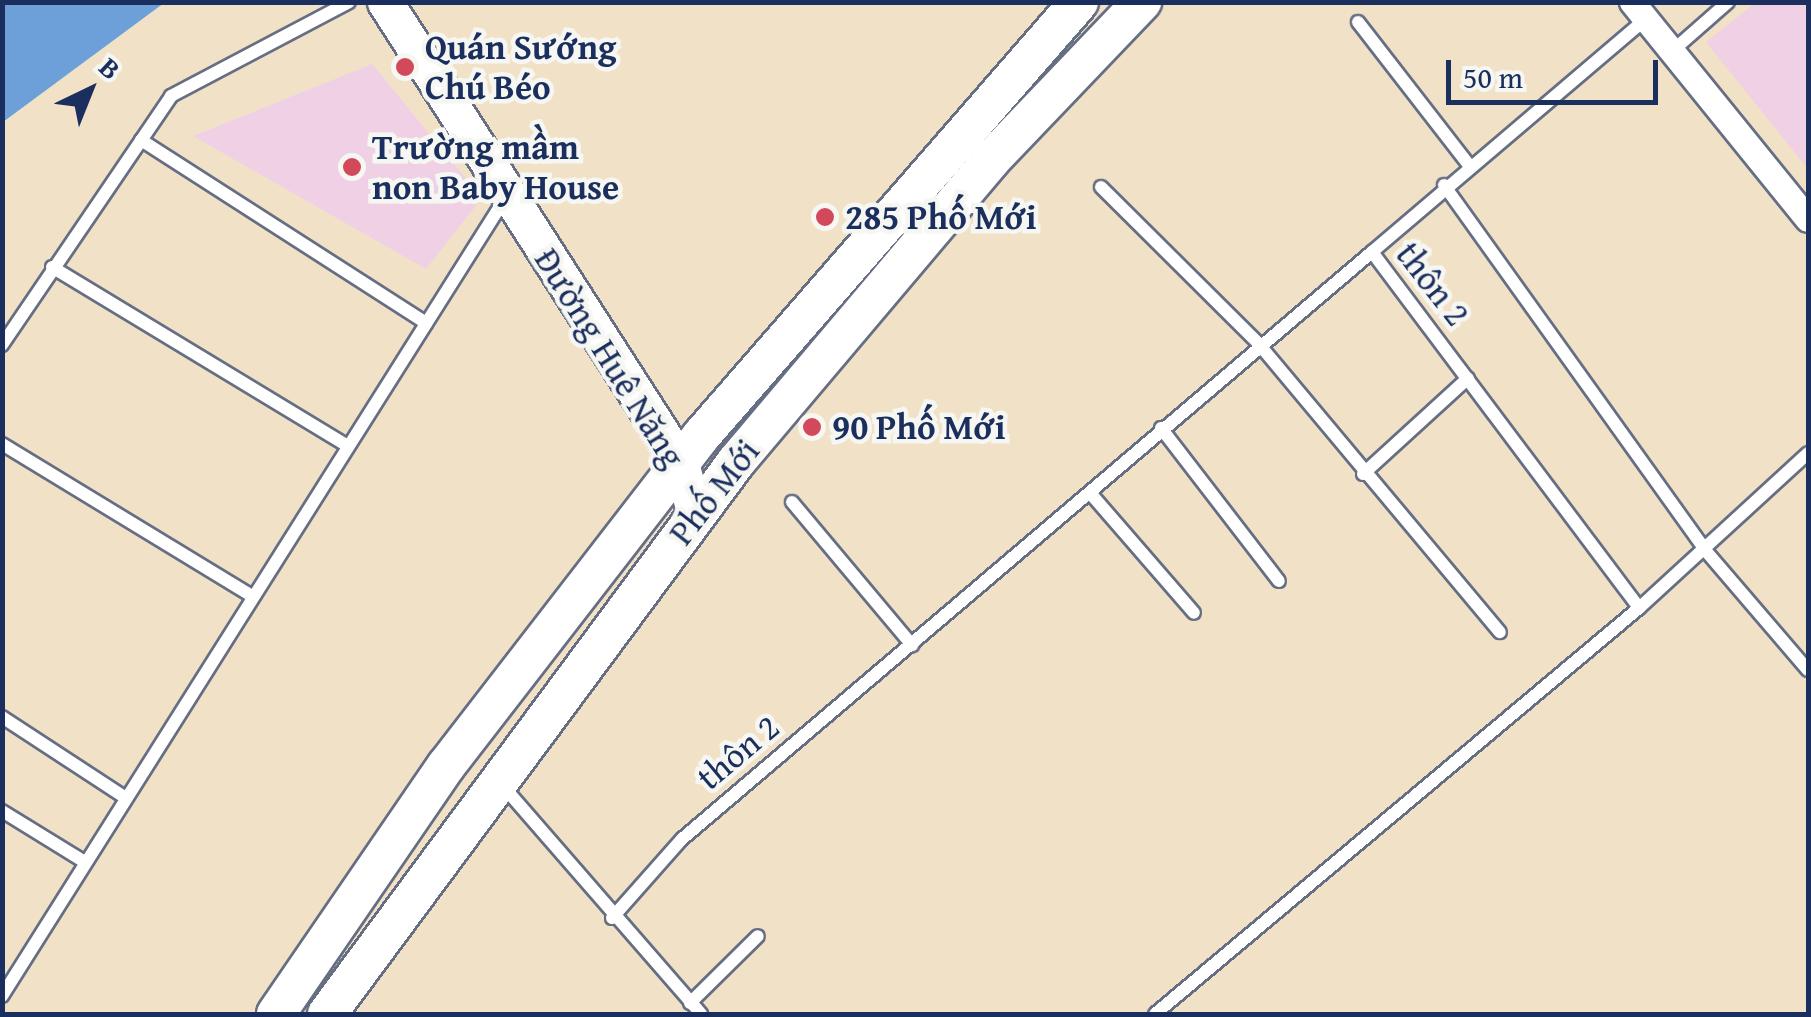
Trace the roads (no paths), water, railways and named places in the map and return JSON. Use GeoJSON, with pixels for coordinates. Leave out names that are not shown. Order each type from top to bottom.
{"type":"FeatureCollection","features":[{"type":"Feature","properties":{"kind":"main road","name":"Phố Mới"},"geometry":{"type":"LineString","coordinates":[[276,1014],[446,766],[681,463],[1079,2]]}},
{"type":"Feature","properties":{"kind":"main road","name":"Phố Mới"},"geometry":{"type":"LineString","coordinates":[[327,1014],[497,779],[696,515],[991,160],[1142,2]]}},
{"type":"Feature","properties":{"kind":"street","name":"Đường Huê Năng"},"geometry":{"type":"LineString","coordinates":[[385,2],[681,463],[696,515]]}},
{"type":"Feature","properties":{"kind":"street"},"geometry":{"type":"LineString","coordinates":[[1639,11],[1669,53],[1808,219]]}},
{"type":"Feature","properties":{"kind":"lane"},"geometry":{"type":"LineString","coordinates":[[2,345],[141,140],[190,80],[349,2]]}},
{"type":"Feature","properties":{"kind":"lane"},"geometry":{"type":"LineString","coordinates":[[1669,53],[1728,2]]}},
{"type":"Feature","properties":{"kind":"lane"},"geometry":{"type":"LineString","coordinates":[[1372,252],[1639,11]]}},
{"type":"Feature","properties":{"kind":"lane"},"geometry":{"type":"LineString","coordinates":[[1358,22],[1468,164]]}},
{"type":"Feature","properties":{"kind":"lane"},"geometry":{"type":"LineString","coordinates":[[141,140],[426,323]]}},
{"type":"Feature","properties":{"kind":"lane"},"geometry":{"type":"LineString","coordinates":[[1101,186],[1258,343],[1500,632]]}},
{"type":"Feature","properties":{"kind":"lane"},"geometry":{"type":"LineString","coordinates":[[1444,186],[1705,550],[1808,670]]}},
{"type":"Feature","properties":{"kind":"lane"},"geometry":{"type":"LineString","coordinates":[[2,996],[507,195]]}},
{"type":"Feature","properties":{"kind":"lane","name":"thôn 2"},"geometry":{"type":"LineString","coordinates":[[612,918],[682,839],[1091,494],[1258,343],[1372,252],[1639,608]]}},
{"type":"Feature","properties":{"kind":"lane"},"geometry":{"type":"LineString","coordinates":[[52,267],[348,446]]}},
{"type":"Feature","properties":{"kind":"lane"},"geometry":{"type":"LineString","coordinates":[[1364,474],[1468,378]]}},
{"type":"Feature","properties":{"kind":"lane"},"geometry":{"type":"LineString","coordinates":[[1161,428],[1279,581]]}},
{"type":"Feature","properties":{"kind":"lane"},"geometry":{"type":"LineString","coordinates":[[2,444],[252,596]]}},
{"type":"Feature","properties":{"kind":"lane"},"geometry":{"type":"LineString","coordinates":[[1156,1014],[1639,608],[1808,453]]}},
{"type":"Feature","properties":{"kind":"lane"},"geometry":{"type":"LineString","coordinates":[[1091,494],[1194,613]]}},
{"type":"Feature","properties":{"kind":"lane"},"geometry":{"type":"LineString","coordinates":[[792,502],[912,645]]}},
{"type":"Feature","properties":{"kind":"lane"},"geometry":{"type":"LineString","coordinates":[[2,716],[126,798]]}},
{"type":"Feature","properties":{"kind":"lane"},"geometry":{"type":"LineString","coordinates":[[497,779],[612,918],[701,1014]]}},
{"type":"Feature","properties":{"kind":"lane"},"geometry":{"type":"LineString","coordinates":[[2,811],[86,862]]}},
{"type":"Feature","properties":{"kind":"lane"},"geometry":{"type":"LineString","coordinates":[[690,1003],[758,936]]}},
{"type":"Feature","properties":{"kind":"water"},"geometry":{"type":"Polygon","coordinates":[[[3,2],[164,2],[164,3],[3,122],[3,2]]]}},
{"type":"Feature","properties":{"kind":"place","name":"Quán Sướng Chú Béo"},"geometry":{"type":"Point","coordinates":[405,67]}},
{"type":"Feature","properties":{"kind":"place","name":"Trường mầm non Baby House"},"geometry":{"type":"Point","coordinates":[352,167]}},
{"type":"Feature","properties":{"kind":"place","name":"285 Phố Mới"},"geometry":{"type":"Point","coordinates":[825,217]}},
{"type":"Feature","properties":{"kind":"place","name":"90 Phố Mới"},"geometry":{"type":"Point","coordinates":[812,427]}}]}
